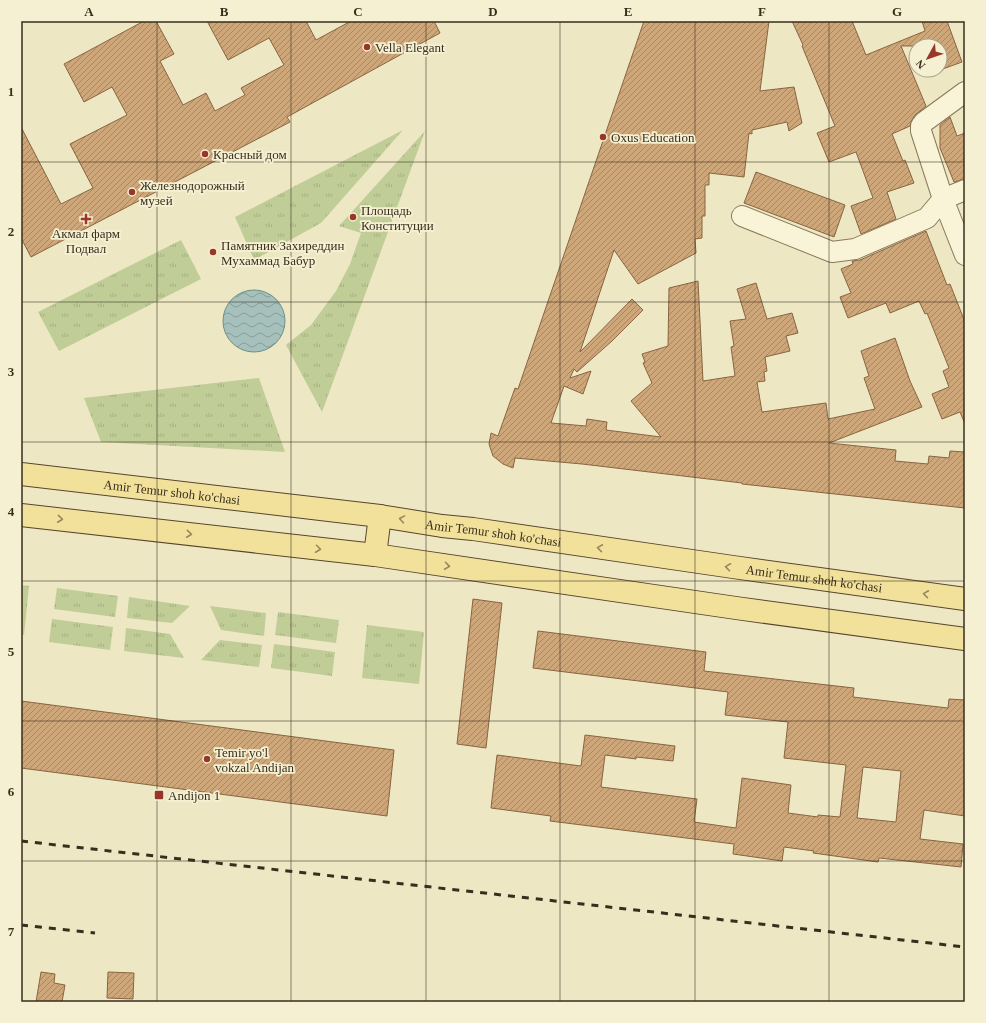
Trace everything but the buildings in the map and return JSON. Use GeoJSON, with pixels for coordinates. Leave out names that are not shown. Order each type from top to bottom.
{"type":"FeatureCollection","features":[{"type":"Feature","properties":{"kind":"main road","name":"Amir Temur shoh ko'chasi"},"geometry":{"type":"LineString","coordinates":[[21,474],[380,516],[740,569],[965,599]]}},
{"type":"Feature","properties":{"kind":"main road"},"geometry":{"type":"LineString","coordinates":[[21,515],[375,555],[736,608],[965,639]]}},
{"type":"Feature","properties":{"kind":"main road"},"geometry":{"type":"LineString","coordinates":[[375,555],[380,516]]}},
{"type":"Feature","properties":{"kind":"street"},"geometry":{"type":"LineString","coordinates":[[965,92],[924,122],[921,126],[921,131],[943,199],[965,255]]}},
{"type":"Feature","properties":{"kind":"street"},"geometry":{"type":"LineString","coordinates":[[742,216],[832,252],[855,249],[927,218],[943,199],[965,190]]}},
{"type":"Feature","properties":{"kind":"green space"},"geometry":{"type":"Polygon","coordinates":[[[403,130],[321,223],[254,260],[235,217],[403,130]]]}},
{"type":"Feature","properties":{"kind":"green space"},"geometry":{"type":"Polygon","coordinates":[[[425,131],[322,412],[286,345],[311,325],[336,291],[350,264],[361,233],[339,226],[425,131]]]}},
{"type":"Feature","properties":{"kind":"green space"},"geometry":{"type":"Polygon","coordinates":[[[181,240],[201,279],[59,351],[38,312],[181,240]]]}},
{"type":"Feature","properties":{"kind":"green space"},"geometry":{"type":"Polygon","coordinates":[[[259,378],[285,452],[101,442],[84,398],[259,378]]]}},
{"type":"Feature","properties":{"kind":"green space"},"geometry":{"type":"Polygon","coordinates":[[[21,585],[29,586],[24,635],[21,634],[21,585]]]}},
{"type":"Feature","properties":{"kind":"green space"},"geometry":{"type":"Polygon","coordinates":[[[57,588],[118,596],[115,617],[54,609],[57,588]]]}},
{"type":"Feature","properties":{"kind":"green space"},"geometry":{"type":"Polygon","coordinates":[[[129,597],[190,606],[172,623],[127,618],[129,597]]]}},
{"type":"Feature","properties":{"kind":"green space"},"geometry":{"type":"Polygon","coordinates":[[[210,606],[266,613],[264,636],[221,630],[210,606]]]}},
{"type":"Feature","properties":{"kind":"green space"},"geometry":{"type":"Polygon","coordinates":[[[278,612],[339,620],[336,643],[275,635],[278,612]]]}},
{"type":"Feature","properties":{"kind":"green space"},"geometry":{"type":"Polygon","coordinates":[[[52,619],[113,627],[110,650],[49,642],[52,619]]]}},
{"type":"Feature","properties":{"kind":"green space"},"geometry":{"type":"Polygon","coordinates":[[[367,625],[424,632],[419,684],[362,678],[367,625]]]}},
{"type":"Feature","properties":{"kind":"green space"},"geometry":{"type":"Polygon","coordinates":[[[126,628],[170,634],[184,658],[124,651],[126,628]]]}},
{"type":"Feature","properties":{"kind":"green space"},"geometry":{"type":"Polygon","coordinates":[[[220,640],[262,645],[259,667],[201,660],[220,640]]]}},
{"type":"Feature","properties":{"kind":"green space"},"geometry":{"type":"Polygon","coordinates":[[[274,644],[335,652],[332,676],[271,668],[274,644]]]}},
{"type":"Feature","properties":{"kind":"water"},"geometry":{"type":"Polygon","coordinates":[[[254,290],[266,292],[276,299],[283,309],[285,321],[283,333],[276,343],[266,350],[254,352],[242,350],[232,343],[225,333],[223,321],[225,309],[232,299],[242,292],[254,290]]]}},
{"type":"Feature","properties":{"kind":"railway"},"geometry":{"type":"LineString","coordinates":[[21,841],[965,947]]}},
{"type":"Feature","properties":{"kind":"railway"},"geometry":{"type":"LineString","coordinates":[[21,925],[95,933]]}},
{"type":"Feature","properties":{"kind":"place","name":"Vella Elegant"},"geometry":{"type":"Point","coordinates":[367,47]}},
{"type":"Feature","properties":{"kind":"place","name":"Oxus Education"},"geometry":{"type":"Point","coordinates":[603,137]}},
{"type":"Feature","properties":{"kind":"place","name":"Красный дом"},"geometry":{"type":"Point","coordinates":[205,154]}},
{"type":"Feature","properties":{"kind":"place","name":"Железнодорожный музей"},"geometry":{"type":"Point","coordinates":[132,192]}},
{"type":"Feature","properties":{"kind":"place","name":"Площадь Конституции"},"geometry":{"type":"Point","coordinates":[353,217]}},
{"type":"Feature","properties":{"kind":"place","name":"Акмал фарм Подвал"},"geometry":{"type":"Point","coordinates":[86,219]}},
{"type":"Feature","properties":{"kind":"place","name":"Памятник Захиреддин Мухаммад Бабур"},"geometry":{"type":"Point","coordinates":[213,252]}},
{"type":"Feature","properties":{"kind":"place","name":"Temir yo'l vokzal Andijan"},"geometry":{"type":"Point","coordinates":[207,759]}},
{"type":"Feature","properties":{"kind":"place","name":"Andijon 1"},"geometry":{"type":"Point","coordinates":[159,795]}}]}
